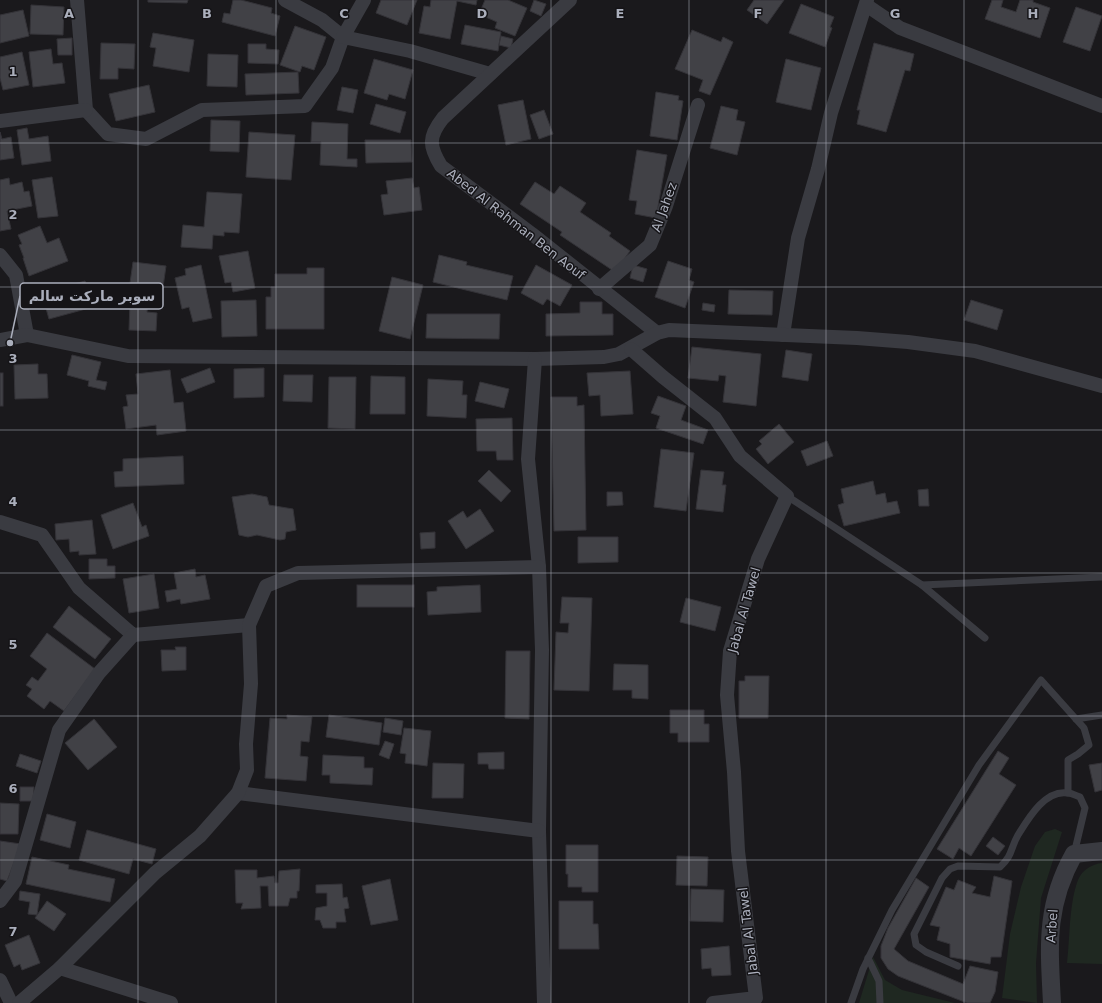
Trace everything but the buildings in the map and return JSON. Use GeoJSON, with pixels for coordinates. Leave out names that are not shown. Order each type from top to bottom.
{"type":"FeatureCollection","features":[{"type":"Feature","properties":{"kind":"street"},"geometry":{"type":"LineString","coordinates":[[77,0],[86,110],[108,134],[146,139],[202,110],[305,106],[332,68],[343,37],[364,0]]}},
{"type":"Feature","properties":{"kind":"street"},"geometry":{"type":"LineString","coordinates":[[285,0],[322,20],[343,37],[410,51],[490,74]]}},
{"type":"Feature","properties":{"kind":"street","name":"Abed Al Rahman Ben Aouf"},"geometry":{"type":"LineString","coordinates":[[570,0],[443,118],[435,128],[431,141],[434,154],[441,166],[532,234],[656,333]]}},
{"type":"Feature","properties":{"kind":"street"},"geometry":{"type":"LineString","coordinates":[[784,335],[798,238],[818,169],[831,113],[866,3],[900,28],[1102,106]]}},
{"type":"Feature","properties":{"kind":"street","name":"Al Jahez"},"geometry":{"type":"LineString","coordinates":[[599,289],[650,245],[666,206],[698,105]]}},
{"type":"Feature","properties":{"kind":"street"},"geometry":{"type":"LineString","coordinates":[[0,121],[86,110]]}},
{"type":"Feature","properties":{"kind":"street"},"geometry":{"type":"LineString","coordinates":[[0,255],[16,275],[27,335]]}},
{"type":"Feature","properties":{"kind":"street"},"geometry":{"type":"LineString","coordinates":[[0,340],[27,335],[128,356],[535,359],[604,357],[619,354],[631,349],[656,333],[669,330],[908,342],[975,351],[1102,386]]}},
{"type":"Feature","properties":{"kind":"street"},"geometry":{"type":"LineString","coordinates":[[631,349],[663,377],[715,418],[740,456],[786,496]]}},
{"type":"Feature","properties":{"kind":"street"},"geometry":{"type":"LineString","coordinates":[[535,359],[528,459],[539,566],[542,650],[539,831],[544,1003]]}},
{"type":"Feature","properties":{"kind":"street","name":"Jabal Al Tawel"},"geometry":{"type":"LineString","coordinates":[[713,1003],[756,998],[738,851],[734,772],[727,695],[730,651],[758,559],[786,496]]}},
{"type":"Feature","properties":{"kind":"street"},"geometry":{"type":"LineString","coordinates":[[0,522],[42,535],[79,588],[133,635]]}},
{"type":"Feature","properties":{"kind":"street"},"geometry":{"type":"LineString","coordinates":[[19,1003],[60,968],[155,873],[200,836],[238,793],[247,770],[246,744],[251,684],[249,625],[266,586],[298,574],[539,566]]}},
{"type":"Feature","properties":{"kind":"street"},"geometry":{"type":"LineString","coordinates":[[0,901],[15,881],[59,730],[99,673],[133,635],[249,625]]}},
{"type":"Feature","properties":{"kind":"street"},"geometry":{"type":"LineString","coordinates":[[238,793],[539,831]]}},
{"type":"Feature","properties":{"kind":"street"},"geometry":{"type":"LineString","coordinates":[[1074,854],[1102,851]]}},
{"type":"Feature","properties":{"kind":"street","name":"Arbel"},"geometry":{"type":"LineString","coordinates":[[1052,1003],[1050,958],[1054,902],[1064,870],[1074,854]]}},
{"type":"Feature","properties":{"kind":"street"},"geometry":{"type":"LineString","coordinates":[[60,968],[171,1003]]}},
{"type":"Feature","properties":{"kind":"street"},"geometry":{"type":"LineString","coordinates":[[0,980],[11,1003]]}},
{"type":"Feature","properties":{"kind":"lane"},"geometry":{"type":"LineString","coordinates":[[786,496],[922,586],[985,638]]}},
{"type":"Feature","properties":{"kind":"lane"},"geometry":{"type":"LineString","coordinates":[[922,586],[1102,577]]}},
{"type":"Feature","properties":{"kind":"lane"},"geometry":{"type":"LineString","coordinates":[[851,1003],[868,958],[892,910],[979,765],[1041,680],[1084,728],[1089,745],[1068,760],[1068,793]]}},
{"type":"Feature","properties":{"kind":"lane"},"geometry":{"type":"LineString","coordinates":[[1076,719],[1102,715]]}},
{"type":"Feature","properties":{"kind":"lane"},"geometry":{"type":"LineString","coordinates":[[958,966],[926,952],[916,945],[914,934],[942,878],[950,869],[958,866],[1000,867],[1008,860],[1017,836],[1042,802],[1054,795],[1068,793],[1080,797],[1085,808],[1074,854]]}},
{"type":"Feature","properties":{"kind":"lane"},"geometry":{"type":"LineString","coordinates":[[868,958],[879,981],[880,1003]]}},
{"type":"Feature","properties":{"kind":"shaded area"},"geometry":{"type":"Polygon","coordinates":[[[1055,829],[1062,832],[1041,898],[1036,963],[1037,1003],[1002,998],[1010,934],[1021,887],[1035,846],[1045,832],[1055,829]]]}},
{"type":"Feature","properties":{"kind":"shaded area"},"geometry":{"type":"Polygon","coordinates":[[[1102,863],[1102,964],[1067,963],[1071,910],[1078,880],[1082,873],[1088,868],[1102,863]]]}},
{"type":"Feature","properties":{"kind":"shaded area"},"geometry":{"type":"Polygon","coordinates":[[[873,957],[885,980],[902,990],[955,1003],[859,1003],[873,957]]]}},
{"type":"Feature","properties":{"kind":"place","name":"سوبر ماركت سالم"},"geometry":{"type":"Point","coordinates":[10,343]}}]}
